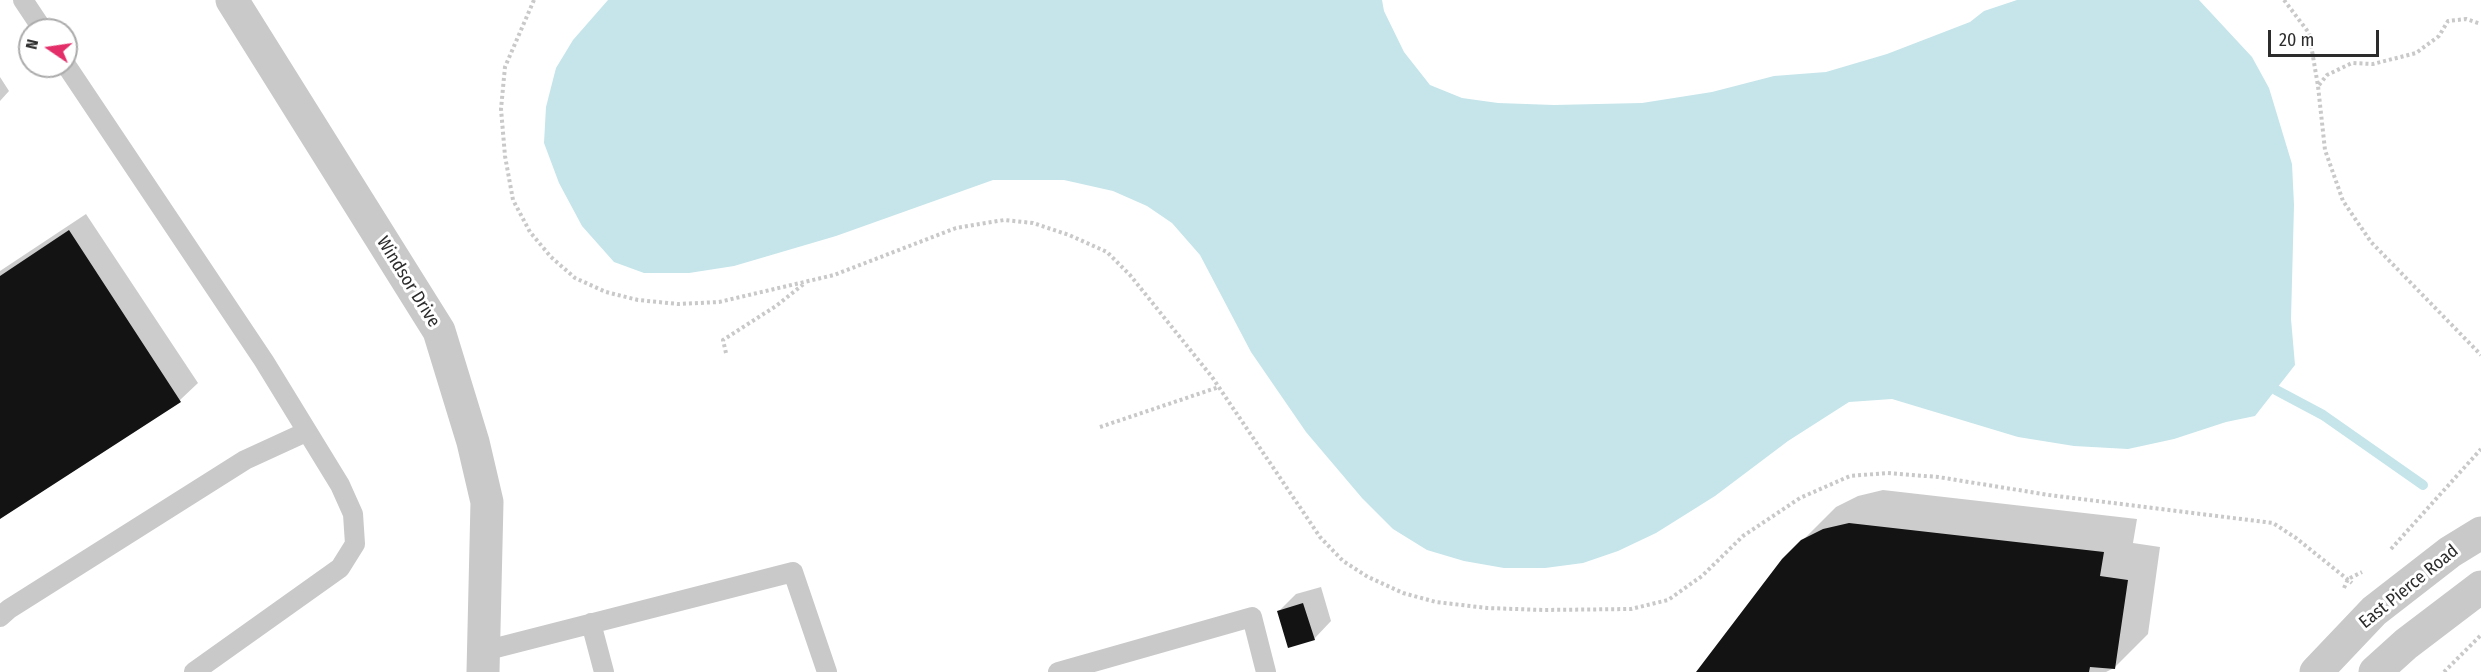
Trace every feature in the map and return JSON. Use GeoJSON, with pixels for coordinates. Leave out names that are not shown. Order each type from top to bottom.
{"type":"FeatureCollection","features":[{"type":"Feature","properties":{"kind":"street","name":"Windsor Drive"},"geometry":{"type":"LineString","coordinates":[[232,0],[439,331],[473,442],[487,502],[483,667]]}},
{"type":"Feature","properties":{"kind":"street","name":"East Pierce Road"},"geometry":{"type":"LineString","coordinates":[[2316,672],[2374,611],[2450,552],[2481,533]]}},
{"type":"Feature","properties":{"kind":"street"},"geometry":{"type":"LineString","coordinates":[[2374,672],[2406,644],[2481,587]]}},
{"type":"Feature","properties":{"kind":"lane"},"geometry":{"type":"LineString","coordinates":[[23,0],[35,18]]}},
{"type":"Feature","properties":{"kind":"lane"},"geometry":{"type":"LineString","coordinates":[[75,78],[264,361],[345,495],[353,514],[355,544],[340,568],[194,672]]}},
{"type":"Feature","properties":{"kind":"lane"},"geometry":{"type":"LineString","coordinates":[[0,617],[9,609],[245,460],[306,432]]}},
{"type":"Feature","properties":{"kind":"lane"},"geometry":{"type":"LineString","coordinates":[[483,667],[591,624],[793,572],[827,672]]}},
{"type":"Feature","properties":{"kind":"lane"},"geometry":{"type":"LineString","coordinates":[[1058,672],[1252,616],[1266,672]]}},
{"type":"Feature","properties":{"kind":"lane"},"geometry":{"type":"LineString","coordinates":[[591,624],[604,672]]}},
{"type":"Feature","properties":{"kind":"path"},"geometry":{"type":"LineString","coordinates":[[534,0],[505,67],[501,109],[513,200],[530,232],[551,257],[575,278],[606,292],[668,303],[719,302],[834,275],[956,228],[1004,220],[1033,223],[1107,252],[1130,274],[1219,387],[1320,537],[1343,561],[1368,577],[1403,593],[1436,602],[1487,608],[1543,610],[1631,609],[1668,600],[1702,576],[1743,536],[1800,498],[1850,476],[1887,473],[1938,477],[2049,495],[2273,523],[2348,579],[2367,570]]}},
{"type":"Feature","properties":{"kind":"path"},"geometry":{"type":"LineString","coordinates":[[2284,0],[2309,33],[2325,150],[2343,201],[2371,242],[2481,355]]}},
{"type":"Feature","properties":{"kind":"path"},"geometry":{"type":"LineString","coordinates":[[2318,86],[2327,75],[2352,63],[2373,64],[2416,53],[2439,36],[2448,21],[2466,20],[2481,24]]}},
{"type":"Feature","properties":{"kind":"path"},"geometry":{"type":"LineString","coordinates":[[726,352],[723,340],[776,306],[807,281]]}},
{"type":"Feature","properties":{"kind":"path"},"geometry":{"type":"LineString","coordinates":[[1100,427],[1219,387]]}},
{"type":"Feature","properties":{"kind":"path"},"geometry":{"type":"LineString","coordinates":[[2385,556],[2481,450]]}},
{"type":"Feature","properties":{"kind":"path"},"geometry":{"type":"LineString","coordinates":[[2444,672],[2481,635]]}},
{"type":"Feature","properties":{"kind":"water"},"geometry":{"type":"Polygon","coordinates":[[[608,0],[1382,0],[1384,11],[1404,52],[1430,85],[1462,98],[1498,103],[1554,105],[1642,103],[1712,92],[1774,76],[1826,72],[1887,54],[1970,22],[1984,11],[2017,0],[2199,0],[2252,57],[2269,88],[2292,164],[2294,205],[2291,319],[2295,365],[2255,416],[2226,422],[2174,439],[2128,449],[2074,446],[2018,437],[1892,399],[1849,402],[1788,441],[1715,496],[1656,533],[1618,551],[1583,563],[1545,568],[1504,568],[1464,561],[1427,550],[1393,529],[1362,498],[1306,432],[1251,352],[1200,255],[1172,223],[1147,206],[1113,191],[1064,180],[993,180],[836,236],[734,266],[689,273],[644,273],[614,262],[582,226],[559,183],[544,143],[546,107],[556,68],[573,40],[608,0]]]}},
{"type":"Feature","properties":{"kind":"building"},"geometry":{"type":"Polygon","coordinates":[[[69,230],[181,402],[0,519],[0,276],[69,230]]]}},
{"type":"Feature","properties":{"kind":"building"},"geometry":{"type":"Polygon","coordinates":[[[1849,523],[2104,552],[2100,576],[2128,580],[2115,669],[2090,667],[2089,672],[1696,672],[1782,559],[1801,540],[1823,529],[1849,523]]]}},
{"type":"Feature","properties":{"kind":"building"},"geometry":{"type":"Polygon","coordinates":[[[1303,603],[1315,640],[1288,648],[1277,611],[1303,603]]]}},
{"type":"Feature","properties":{"kind":"waterway"},"geometry":{"type":"LineString","coordinates":[[2276,390],[2323,415],[2423,485]]}}]}
